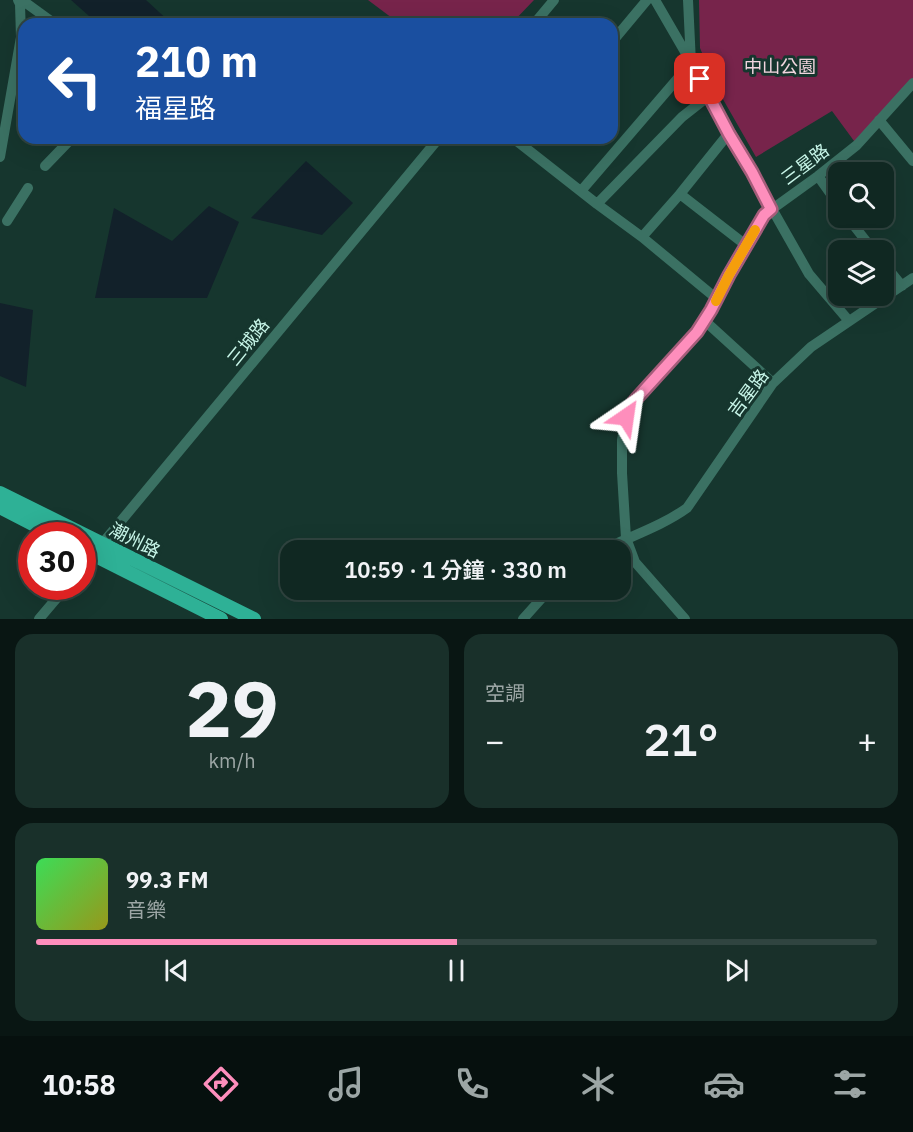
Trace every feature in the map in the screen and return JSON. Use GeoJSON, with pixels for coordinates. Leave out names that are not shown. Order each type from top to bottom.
{"type":"FeatureCollection","features":[{"type":"Feature","properties":{"kind":"main road","name":"潮州路"},"geometry":{"type":"LineString","coordinates":[[0,493],[48,522]]}},
{"type":"Feature","properties":{"kind":"main road"},"geometry":{"type":"LineString","coordinates":[[0,507],[29,522]]}},
{"type":"Feature","properties":{"kind":"main road","name":"潮州路"},"geometry":{"type":"LineString","coordinates":[[96,550],[254,619]]}},
{"type":"Feature","properties":{"kind":"main road","name":"潮州路"},"geometry":{"type":"LineString","coordinates":[[96,551],[201,614],[221,619]]}},
{"type":"Feature","properties":{"kind":"street"},"geometry":{"type":"LineString","coordinates":[[539,18],[554,0]]}},
{"type":"Feature","properties":{"kind":"street"},"geometry":{"type":"LineString","coordinates":[[618,35],[647,0]]}},
{"type":"Feature","properties":{"kind":"street"},"geometry":{"type":"LineString","coordinates":[[655,0],[809,274],[849,321]]}},
{"type":"Feature","properties":{"kind":"street"},"geometry":{"type":"LineString","coordinates":[[581,191],[691,63],[688,0]]}},
{"type":"Feature","properties":{"kind":"street"},"geometry":{"type":"LineString","coordinates":[[20,18],[19,2],[27,3],[47,18]]}},
{"type":"Feature","properties":{"kind":"street"},"geometry":{"type":"LineString","coordinates":[[0,157],[1,138],[18,52]]}},
{"type":"Feature","properties":{"kind":"street","name":"三星路"},"geometry":{"type":"LineString","coordinates":[[685,619],[635,562],[626,538],[622,440],[626,417],[632,404],[690,341],[705,321],[764,215],[857,145],[912,86]]}},
{"type":"Feature","properties":{"kind":"street"},"geometry":{"type":"LineString","coordinates":[[597,204],[682,117],[710,95]]}},
{"type":"Feature","properties":{"kind":"street"},"geometry":{"type":"LineString","coordinates":[[879,120],[913,161]]}},
{"type":"Feature","properties":{"kind":"street"},"geometry":{"type":"LineString","coordinates":[[642,237],[729,134]]}},
{"type":"Feature","properties":{"kind":"street"},"geometry":{"type":"LineString","coordinates":[[45,166],[66,144]]}},
{"type":"Feature","properties":{"kind":"street","name":"三城路"},"geometry":{"type":"LineString","coordinates":[[96,545],[434,144]]}},
{"type":"Feature","properties":{"kind":"street"},"geometry":{"type":"LineString","coordinates":[[531,144],[581,191],[642,237],[717,299]]}},
{"type":"Feature","properties":{"kind":"street"},"geometry":{"type":"LineString","coordinates":[[818,176],[828,190]]}},
{"type":"Feature","properties":{"kind":"street"},"geometry":{"type":"LineString","coordinates":[[7,221],[28,188]]}},
{"type":"Feature","properties":{"kind":"street"},"geometry":{"type":"LineString","coordinates":[[680,194],[747,246]]}},
{"type":"Feature","properties":{"kind":"street"},"geometry":{"type":"LineString","coordinates":[[894,276],[902,286]]}},
{"type":"Feature","properties":{"kind":"street","name":"吉星路"},"geometry":{"type":"LineString","coordinates":[[622,540],[675,516],[687,507],[773,383],[811,347],[913,278]]}},
{"type":"Feature","properties":{"kind":"street"},"geometry":{"type":"LineString","coordinates":[[705,321],[773,383]]}},
{"type":"Feature","properties":{"kind":"street"},"geometry":{"type":"LineString","coordinates":[[39,619],[55,600]]}},
{"type":"Feature","properties":{"kind":"street"},"geometry":{"type":"LineString","coordinates":[[524,619],[540,600]]}},
{"type":"Feature","properties":{"kind":"green space"},"geometry":{"type":"Polygon","coordinates":[[[368,0],[534,0],[517,18],[392,18],[368,0]]]}},
{"type":"Feature","properties":{"kind":"green space","name":"中山公園"},"geometry":{"type":"Polygon","coordinates":[[[699,0],[913,0],[913,83],[857,145],[832,111],[756,157],[716,87],[700,48],[699,0]]]}},
{"type":"Feature","properties":{"kind":"water"},"geometry":{"type":"Polygon","coordinates":[[[71,0],[146,0],[166,18],[91,18],[71,0]]]}},
{"type":"Feature","properties":{"kind":"water"},"geometry":{"type":"Polygon","coordinates":[[[306,161],[353,203],[322,235],[251,218],[306,161]]]}},
{"type":"Feature","properties":{"kind":"water"},"geometry":{"type":"Polygon","coordinates":[[[209,206],[239,222],[207,298],[95,298],[114,208],[172,241],[209,206]]]}},
{"type":"Feature","properties":{"kind":"water"},"geometry":{"type":"Polygon","coordinates":[[[0,303],[33,310],[26,387],[0,376],[0,303]]]}},
{"type":"Feature","properties":{"kind":"slow traffic"},"geometry":{"type":"LineString","coordinates":[[716,301],[755,230]]}},
{"type":"Feature","properties":{"kind":"route"},"geometry":{"type":"LineString","coordinates":[[626,417],[632,404],[690,341],[705,321],[764,215],[771,209],[700,79]]}}]}
